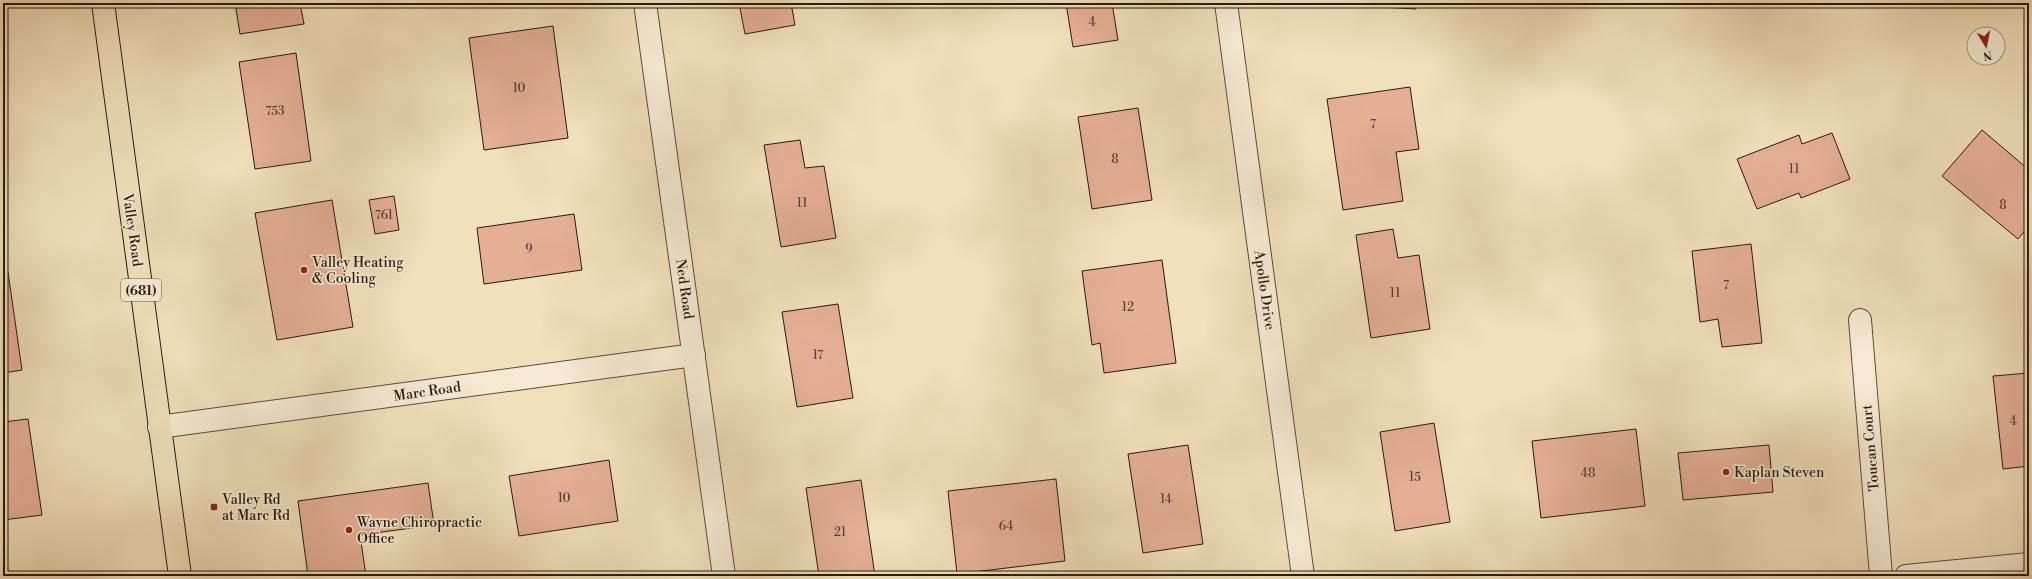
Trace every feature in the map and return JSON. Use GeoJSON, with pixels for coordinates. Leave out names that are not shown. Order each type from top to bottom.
{"type":"FeatureCollection","features":[{"type":"Feature","properties":{"kind":"main road","name":"Valley Road"},"geometry":{"type":"LineString","coordinates":[[103,3],[180,576]]}},
{"type":"Feature","properties":{"kind":"street","name":"Ned Road"},"geometry":{"type":"LineString","coordinates":[[645,3],[724,576]]}},
{"type":"Feature","properties":{"kind":"street","name":"Apollo Drive"},"geometry":{"type":"LineString","coordinates":[[1226,3],[1303,576]]}},
{"type":"Feature","properties":{"kind":"street","name":"Toucan Court"},"geometry":{"type":"LineString","coordinates":[[1860,320],[1881,576]]}},
{"type":"Feature","properties":{"kind":"street","name":"Marc Road"},"geometry":{"type":"LineString","coordinates":[[159,427],[694,355]]}},
{"type":"Feature","properties":{"kind":"street"},"geometry":{"type":"LineString","coordinates":[[1906,576],[2029,564]]}},
{"type":"Feature","properties":{"kind":"building"},"geometry":{"type":"Polygon","coordinates":[[[235,3],[300,3],[304,24],[240,34],[235,3]]]}},
{"type":"Feature","properties":{"kind":"building"},"geometry":{"type":"Polygon","coordinates":[[[739,3],[791,3],[795,25],[745,34],[739,3]]]}},
{"type":"Feature","properties":{"kind":"building"},"geometry":{"type":"Polygon","coordinates":[[[1066,3],[1112,3],[1118,40],[1073,47],[1066,3]]]}},
{"type":"Feature","properties":{"kind":"building"},"geometry":{"type":"Polygon","coordinates":[[[1347,3],[1416,3],[1416,9],[1347,5],[1347,3]]]}},
{"type":"Feature","properties":{"kind":"building"},"geometry":{"type":"Polygon","coordinates":[[[553,26],[568,138],[484,150],[469,38],[553,26]]]}},
{"type":"Feature","properties":{"kind":"building"},"geometry":{"type":"Polygon","coordinates":[[[296,53],[311,161],[255,169],[239,62],[296,53]]]}},
{"type":"Feature","properties":{"kind":"building"},"geometry":{"type":"Polygon","coordinates":[[[1410,87],[1419,149],[1396,152],[1403,201],[1343,210],[1327,99],[1410,87]]]}},
{"type":"Feature","properties":{"kind":"building"},"geometry":{"type":"Polygon","coordinates":[[[1138,108],[1152,200],[1092,209],[1078,117],[1138,108]]]}},
{"type":"Feature","properties":{"kind":"building"},"geometry":{"type":"Polygon","coordinates":[[[1982,130],[2029,170],[2029,178],[2027,181],[2029,183],[2029,226],[2018,239],[1942,176],[1982,130]]]}},
{"type":"Feature","properties":{"kind":"building"},"geometry":{"type":"Polygon","coordinates":[[[1832,133],[1850,179],[1801,198],[1799,193],[1757,209],[1737,159],[1799,135],[1802,144],[1832,133]]]}},
{"type":"Feature","properties":{"kind":"building"},"geometry":{"type":"Polygon","coordinates":[[[800,140],[805,168],[824,166],[836,238],[781,247],[764,145],[800,140]]]}},
{"type":"Feature","properties":{"kind":"building"},"geometry":{"type":"Polygon","coordinates":[[[394,196],[399,230],[375,234],[369,200],[394,196]]]}},
{"type":"Feature","properties":{"kind":"building","name":"Valley Heating & Cooling"},"geometry":{"type":"Polygon","coordinates":[[[332,200],[353,327],[277,340],[255,213],[332,200]]]}},
{"type":"Feature","properties":{"kind":"building"},"geometry":{"type":"Polygon","coordinates":[[[574,214],[582,270],[484,284],[477,228],[574,214]]]}},
{"type":"Feature","properties":{"kind":"building"},"geometry":{"type":"Polygon","coordinates":[[[1393,229],[1398,258],[1419,255],[1430,329],[1371,338],[1356,235],[1393,229]]]}},
{"type":"Feature","properties":{"kind":"building"},"geometry":{"type":"Polygon","coordinates":[[[1751,244],[1762,343],[1722,347],[1718,319],[1700,322],[1692,251],[1751,244]]]}},
{"type":"Feature","properties":{"kind":"building"},"geometry":{"type":"Polygon","coordinates":[[[1162,260],[1176,363],[1104,373],[1100,343],[1092,345],[1082,271],[1162,260]]]}},
{"type":"Feature","properties":{"kind":"building"},"geometry":{"type":"Polygon","coordinates":[[[3,272],[8,272],[22,370],[3,373],[3,272]]]}},
{"type":"Feature","properties":{"kind":"building"},"geometry":{"type":"Polygon","coordinates":[[[838,304],[853,398],[797,407],[782,312],[838,304]]]}},
{"type":"Feature","properties":{"kind":"building"},"geometry":{"type":"Polygon","coordinates":[[[2029,373],[2029,466],[2003,469],[1993,376],[2029,373]]]}},
{"type":"Feature","properties":{"kind":"building"},"geometry":{"type":"Polygon","coordinates":[[[28,419],[42,515],[3,520],[3,422],[28,419]]]}},
{"type":"Feature","properties":{"kind":"building"},"geometry":{"type":"Polygon","coordinates":[[[1434,423],[1450,522],[1395,531],[1380,432],[1434,423]]]}},
{"type":"Feature","properties":{"kind":"building"},"geometry":{"type":"Polygon","coordinates":[[[1636,429],[1645,506],[1541,518],[1532,441],[1636,429]]]}},
{"type":"Feature","properties":{"kind":"building"},"geometry":{"type":"Polygon","coordinates":[[[1188,445],[1203,544],[1143,553],[1128,454],[1188,445]]]}},
{"type":"Feature","properties":{"kind":"building","name":"Kaplan Steven"},"geometry":{"type":"Polygon","coordinates":[[[1769,445],[1773,492],[1683,500],[1678,453],[1769,445]]]}},
{"type":"Feature","properties":{"kind":"building"},"geometry":{"type":"Polygon","coordinates":[[[609,460],[618,521],[519,536],[509,476],[609,460]]]}},
{"type":"Feature","properties":{"kind":"building"},"geometry":{"type":"Polygon","coordinates":[[[1056,479],[1065,561],[957,574],[948,491],[1056,479]]]}},
{"type":"Feature","properties":{"kind":"building"},"geometry":{"type":"Polygon","coordinates":[[[861,480],[875,576],[819,576],[806,488],[861,480]]]}},
{"type":"Feature","properties":{"kind":"building","name":"Wayne Chiropractic Office"},"geometry":{"type":"Polygon","coordinates":[[[428,483],[434,525],[360,535],[366,576],[308,576],[298,501],[428,483]]]}},
{"type":"Feature","properties":{"kind":"place","name":"Valley Heating & Cooling"},"geometry":{"type":"Point","coordinates":[304,270]}},
{"type":"Feature","properties":{"kind":"place","name":"Kaplan Steven"},"geometry":{"type":"Point","coordinates":[1726,472]}},
{"type":"Feature","properties":{"kind":"place","name":"Valley Rd at Marc Rd"},"geometry":{"type":"Point","coordinates":[214,507]}},
{"type":"Feature","properties":{"kind":"place","name":"Wayne Chiropractic Office"},"geometry":{"type":"Point","coordinates":[349,530]}}]}
